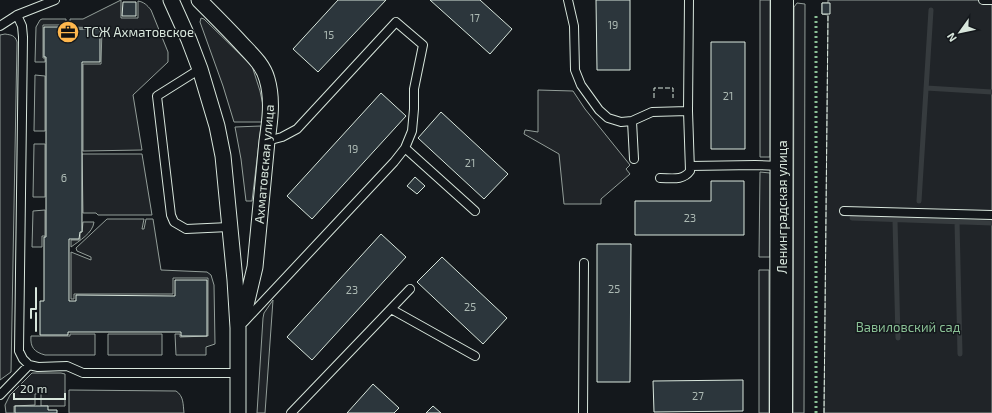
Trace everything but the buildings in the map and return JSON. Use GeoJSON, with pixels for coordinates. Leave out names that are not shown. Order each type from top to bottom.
{"type":"FeatureCollection","features":[{"type":"Feature","properties":{"kind":"street","name":"Ахматовская улица"},"geometry":{"type":"LineString","coordinates":[[171,0],[200,69],[217,126],[223,156],[238,328],[238,413]]}},
{"type":"Feature","properties":{"kind":"street","name":"Ахматовская улица"},"geometry":{"type":"LineString","coordinates":[[199,0],[261,64],[267,78],[270,96],[270,111],[255,267],[246,305],[238,328]]}},
{"type":"Feature","properties":{"kind":"street","name":"Ленинградская улица"},"geometry":{"type":"LineString","coordinates":[[781,413],[782,0]]}},
{"type":"Feature","properties":{"kind":"lane"},"geometry":{"type":"LineString","coordinates":[[0,26],[17,15],[55,0]]}},
{"type":"Feature","properties":{"kind":"lane"},"geometry":{"type":"LineString","coordinates":[[568,0],[574,26],[575,70],[581,85],[599,110],[608,118],[621,122],[632,121],[652,112],[688,111]]}},
{"type":"Feature","properties":{"kind":"lane"},"geometry":{"type":"LineString","coordinates":[[660,178],[681,178],[686,176],[690,171],[688,111],[689,0]]}},
{"type":"Feature","properties":{"kind":"lane"},"geometry":{"type":"LineString","coordinates":[[983,0],[992,0]]}},
{"type":"Feature","properties":{"kind":"lane"},"geometry":{"type":"LineString","coordinates":[[17,15],[22,26],[23,37],[19,350],[23,359],[29,365],[38,367],[67,366],[83,373],[238,373]]}},
{"type":"Feature","properties":{"kind":"lane"},"geometry":{"type":"LineString","coordinates":[[238,328],[281,284],[394,162],[405,148],[412,131],[414,89],[423,45],[396,22],[297,129],[282,137],[267,141]]}},
{"type":"Feature","properties":{"kind":"lane"},"geometry":{"type":"LineString","coordinates":[[200,69],[157,96],[171,216],[174,222],[186,229],[230,227]]}},
{"type":"Feature","properties":{"kind":"lane"},"geometry":{"type":"LineString","coordinates":[[632,121],[634,159]]}},
{"type":"Feature","properties":{"kind":"lane"},"geometry":{"type":"LineString","coordinates":[[405,148],[475,211]]}},
{"type":"Feature","properties":{"kind":"lane"},"geometry":{"type":"LineString","coordinates":[[690,166],[782,166]]}},
{"type":"Feature","properties":{"kind":"lane"},"geometry":{"type":"LineString","coordinates":[[844,211],[992,215]]}},
{"type":"Feature","properties":{"kind":"lane"},"geometry":{"type":"LineString","coordinates":[[583,413],[584,264]]}},
{"type":"Feature","properties":{"kind":"lane"},"geometry":{"type":"LineString","coordinates":[[291,413],[410,289]]}},
{"type":"Feature","properties":{"kind":"lane"},"geometry":{"type":"LineString","coordinates":[[391,309],[475,356]]}},
{"type":"Feature","properties":{"kind":"lane"},"geometry":{"type":"LineString","coordinates":[[0,396],[29,365]]}},
{"type":"Feature","properties":{"kind":"green space"},"geometry":{"type":"Polygon","coordinates":[[[121,0],[121,18],[138,18],[138,1],[145,4],[151,10],[168,52],[168,62],[133,95],[142,150],[83,151],[83,64],[101,64],[102,28],[70,27],[70,19],[83,19],[121,0]]]}},
{"type":"Feature","properties":{"kind":"green space"},"geometry":{"type":"Polygon","coordinates":[[[760,0],[770,0],[770,157],[760,157],[760,0]]]}},
{"type":"Feature","properties":{"kind":"green space","name":"Вавиловский сад"},"geometry":{"type":"Polygon","coordinates":[[[828,0],[992,0],[992,413],[824,413],[828,15],[822,14],[822,3],[828,3],[828,0]]]}},
{"type":"Feature","properties":{"kind":"green space"},"geometry":{"type":"Polygon","coordinates":[[[797,3],[805,4],[804,413],[793,413],[794,7],[797,3]]]}},
{"type":"Feature","properties":{"kind":"green space"},"geometry":{"type":"Polygon","coordinates":[[[201,18],[204,19],[252,66],[264,110],[262,122],[234,122],[200,22],[201,18]]]}},
{"type":"Feature","properties":{"kind":"green space"},"geometry":{"type":"Polygon","coordinates":[[[42,19],[66,19],[66,25],[43,25],[43,58],[45,58],[45,62],[35,62],[36,27],[42,19]]]}},
{"type":"Feature","properties":{"kind":"green space"},"geometry":{"type":"Polygon","coordinates":[[[5,34],[14,37],[17,42],[11,372],[0,380],[0,35],[5,34]]]}},
{"type":"Feature","properties":{"kind":"green space"},"geometry":{"type":"Polygon","coordinates":[[[35,75],[45,76],[45,131],[34,131],[35,75]]]}},
{"type":"Feature","properties":{"kind":"green space"},"geometry":{"type":"Polygon","coordinates":[[[538,90],[573,91],[585,109],[630,165],[626,169],[630,174],[601,199],[601,204],[564,204],[559,154],[524,134],[525,130],[538,132],[538,90]]]}},
{"type":"Feature","properties":{"kind":"green space"},"geometry":{"type":"Polygon","coordinates":[[[261,126],[252,201],[246,201],[241,159],[235,127],[261,126]]]}},
{"type":"Feature","properties":{"kind":"green space"},"geometry":{"type":"Polygon","coordinates":[[[34,144],[45,144],[45,197],[33,197],[34,144]]]}},
{"type":"Feature","properties":{"kind":"green space"},"geometry":{"type":"Polygon","coordinates":[[[82,154],[142,154],[152,215],[98,215],[96,213],[83,213],[82,154]]]}},
{"type":"Feature","properties":{"kind":"green space"},"geometry":{"type":"Polygon","coordinates":[[[760,172],[770,173],[770,257],[759,257],[760,172]]]}},
{"type":"Feature","properties":{"kind":"green space"},"geometry":{"type":"Polygon","coordinates":[[[45,210],[45,236],[42,236],[42,247],[32,247],[33,211],[45,210]]]}},
{"type":"Feature","properties":{"kind":"green space"},"geometry":{"type":"Polygon","coordinates":[[[107,219],[144,219],[142,229],[144,229],[146,219],[153,219],[161,270],[207,272],[211,275],[214,285],[215,344],[206,347],[206,355],[176,355],[175,334],[180,334],[180,337],[208,336],[208,278],[173,278],[173,294],[74,294],[74,299],[71,299],[71,252],[91,260],[91,257],[77,251],[76,248],[107,219]]]}},
{"type":"Feature","properties":{"kind":"green space"},"geometry":{"type":"Polygon","coordinates":[[[83,222],[94,222],[91,230],[82,239],[71,247],[71,240],[80,240],[80,232],[82,232],[83,222]]]}},
{"type":"Feature","properties":{"kind":"green space"},"geometry":{"type":"Polygon","coordinates":[[[759,270],[769,270],[769,413],[759,413],[759,270]]]}},
{"type":"Feature","properties":{"kind":"green space"},"geometry":{"type":"Polygon","coordinates":[[[273,300],[265,413],[257,413],[263,318],[264,313],[273,300]]]}},
{"type":"Feature","properties":{"kind":"green space"},"geometry":{"type":"Polygon","coordinates":[[[70,334],[95,334],[95,355],[45,355],[35,351],[31,343],[31,336],[70,336],[70,334]]]}},
{"type":"Feature","properties":{"kind":"green space"},"geometry":{"type":"Polygon","coordinates":[[[108,334],[162,334],[162,355],[108,355],[108,334]]]}},
{"type":"Feature","properties":{"kind":"green space"},"geometry":{"type":"Polygon","coordinates":[[[32,373],[65,374],[65,406],[41,406],[41,393],[35,394],[35,405],[14,406],[14,413],[6,413],[5,405],[10,395],[32,373]]]}},
{"type":"Feature","properties":{"kind":"green space"},"geometry":{"type":"Polygon","coordinates":[[[69,390],[176,391],[182,398],[184,413],[69,413],[69,390]]]}},
{"type":"Feature","properties":{"kind":"waterway"},"geometry":{"type":"LineString","coordinates":[[919,201],[931,10]]}},
{"type":"Feature","properties":{"kind":"waterway"},"geometry":{"type":"LineString","coordinates":[[926,88],[992,92]]}},
{"type":"Feature","properties":{"kind":"waterway"},"geometry":{"type":"LineString","coordinates":[[852,218],[992,223]]}},
{"type":"Feature","properties":{"kind":"waterway"},"geometry":{"type":"LineString","coordinates":[[895,220],[898,338]]}},
{"type":"Feature","properties":{"kind":"waterway"},"geometry":{"type":"LineString","coordinates":[[957,221],[960,354]]}},
{"type":"Feature","properties":{"kind":"hedge"},"geometry":{"type":"LineString","coordinates":[[816,15],[816,413]]}},
{"type":"Feature","properties":{"kind":"fence"},"geometry":{"type":"LineString","coordinates":[[824,413],[828,14]]}},
{"type":"Feature","properties":{"kind":"fence"},"geometry":{"type":"LineString","coordinates":[[654,98],[654,88],[673,88],[673,98]]}},
{"type":"Feature","properties":{"kind":"wall"},"geometry":{"type":"LineString","coordinates":[[31,318],[31,309],[36,309],[36,288]]}},
{"type":"Feature","properties":{"kind":"wall"},"geometry":{"type":"LineString","coordinates":[[36,313],[36,331]]}},
{"type":"Feature","properties":{"kind":"place","name":"ТСЖ Ахматовское"},"geometry":{"type":"Point","coordinates":[68,32]}}]}
